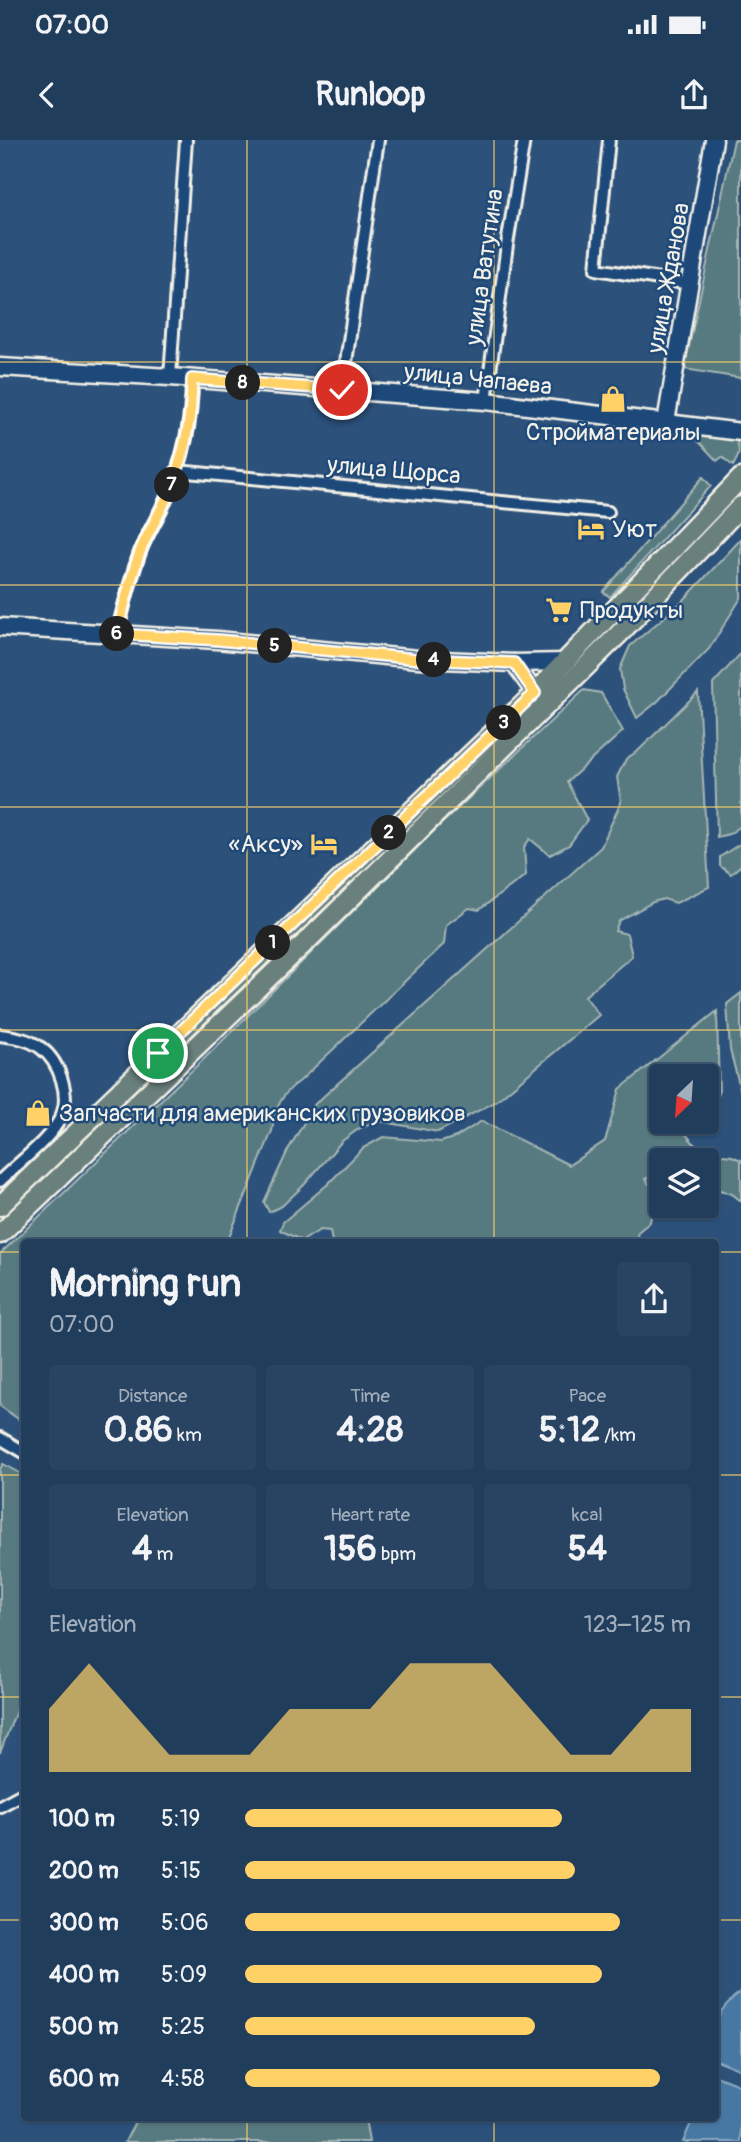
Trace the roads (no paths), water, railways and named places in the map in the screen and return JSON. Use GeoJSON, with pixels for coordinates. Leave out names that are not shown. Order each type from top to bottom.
{"type":"FeatureCollection","features":[{"type":"Feature","properties":{"kind":"main road","name":"улица Жданова"},"geometry":{"type":"LineString","coordinates":[[666,422],[714,140]]}},
{"type":"Feature","properties":{"kind":"main road","name":"улица Чапаева"},"geometry":{"type":"LineString","coordinates":[[0,367],[486,401],[741,432]]}},
{"type":"Feature","properties":{"kind":"main road"},"geometry":{"type":"LineString","coordinates":[[0,1206],[566,663],[741,478]]}},
{"type":"Feature","properties":{"kind":"main road"},"geometry":{"type":"LineString","coordinates":[[0,1234],[320,929],[620,633],[741,506]]}},
{"type":"Feature","properties":{"kind":"main road"},"geometry":{"type":"LineString","coordinates":[[0,627],[218,640],[418,659],[566,663]]}},
{"type":"Feature","properties":{"kind":"main road"},"geometry":{"type":"LineString","coordinates":[[514,663],[535,693]]}},
{"type":"Feature","properties":{"kind":"street"},"geometry":{"type":"LineString","coordinates":[[170,377],[187,140]]}},
{"type":"Feature","properties":{"kind":"street"},"geometry":{"type":"LineString","coordinates":[[342,390],[378,140]]}},
{"type":"Feature","properties":{"kind":"street","name":"улица Ватутина"},"geometry":{"type":"LineString","coordinates":[[486,401],[524,140]]}},
{"type":"Feature","properties":{"kind":"street"},"geometry":{"type":"LineString","coordinates":[[609,140],[596,270],[691,284]]}},
{"type":"Feature","properties":{"kind":"street"},"geometry":{"type":"LineString","coordinates":[[117,634],[142,547],[167,498],[177,471],[190,414],[192,379]]}},
{"type":"Feature","properties":{"kind":"street","name":"улица Щорса"},"geometry":{"type":"LineString","coordinates":[[177,471],[608,512]]}},
{"type":"Feature","properties":{"kind":"street"},"geometry":{"type":"LineString","coordinates":[[0,1035],[20,1037],[41,1047],[51,1057],[63,1084],[66,1102],[60,1118],[44,1138],[0,1181]]}},
{"type":"Feature","properties":{"kind":"street"},"geometry":{"type":"LineString","coordinates":[[0,1438],[21,1450]]}},
{"type":"Feature","properties":{"kind":"street"},"geometry":{"type":"LineString","coordinates":[[0,1806],[21,1795]]}},
{"type":"Feature","properties":{"kind":"water"},"geometry":{"type":"Polygon","coordinates":[[[741,1991],[741,2070],[719,2061],[719,2014],[741,1991]]]}},
{"type":"Feature","properties":{"kind":"water"},"geometry":{"type":"Polygon","coordinates":[[[719,2077],[741,2086],[741,2142],[683,2142],[692,2121],[719,2121],[719,2077]]]}},
{"type":"Feature","properties":{"kind":"place","name":"Стройматериалы"},"geometry":{"type":"Point","coordinates":[613,399]}},
{"type":"Feature","properties":{"kind":"place","name":"Уют"},"geometry":{"type":"Point","coordinates":[591,529]}},
{"type":"Feature","properties":{"kind":"place","name":"Продукты"},"geometry":{"type":"Point","coordinates":[559,610]}},
{"type":"Feature","properties":{"kind":"place","name":"«Аксу»"},"geometry":{"type":"Point","coordinates":[324,844]}},
{"type":"Feature","properties":{"kind":"place","name":"Запчасти для американских грузовиков"},"geometry":{"type":"Point","coordinates":[38,1113]}}]}
